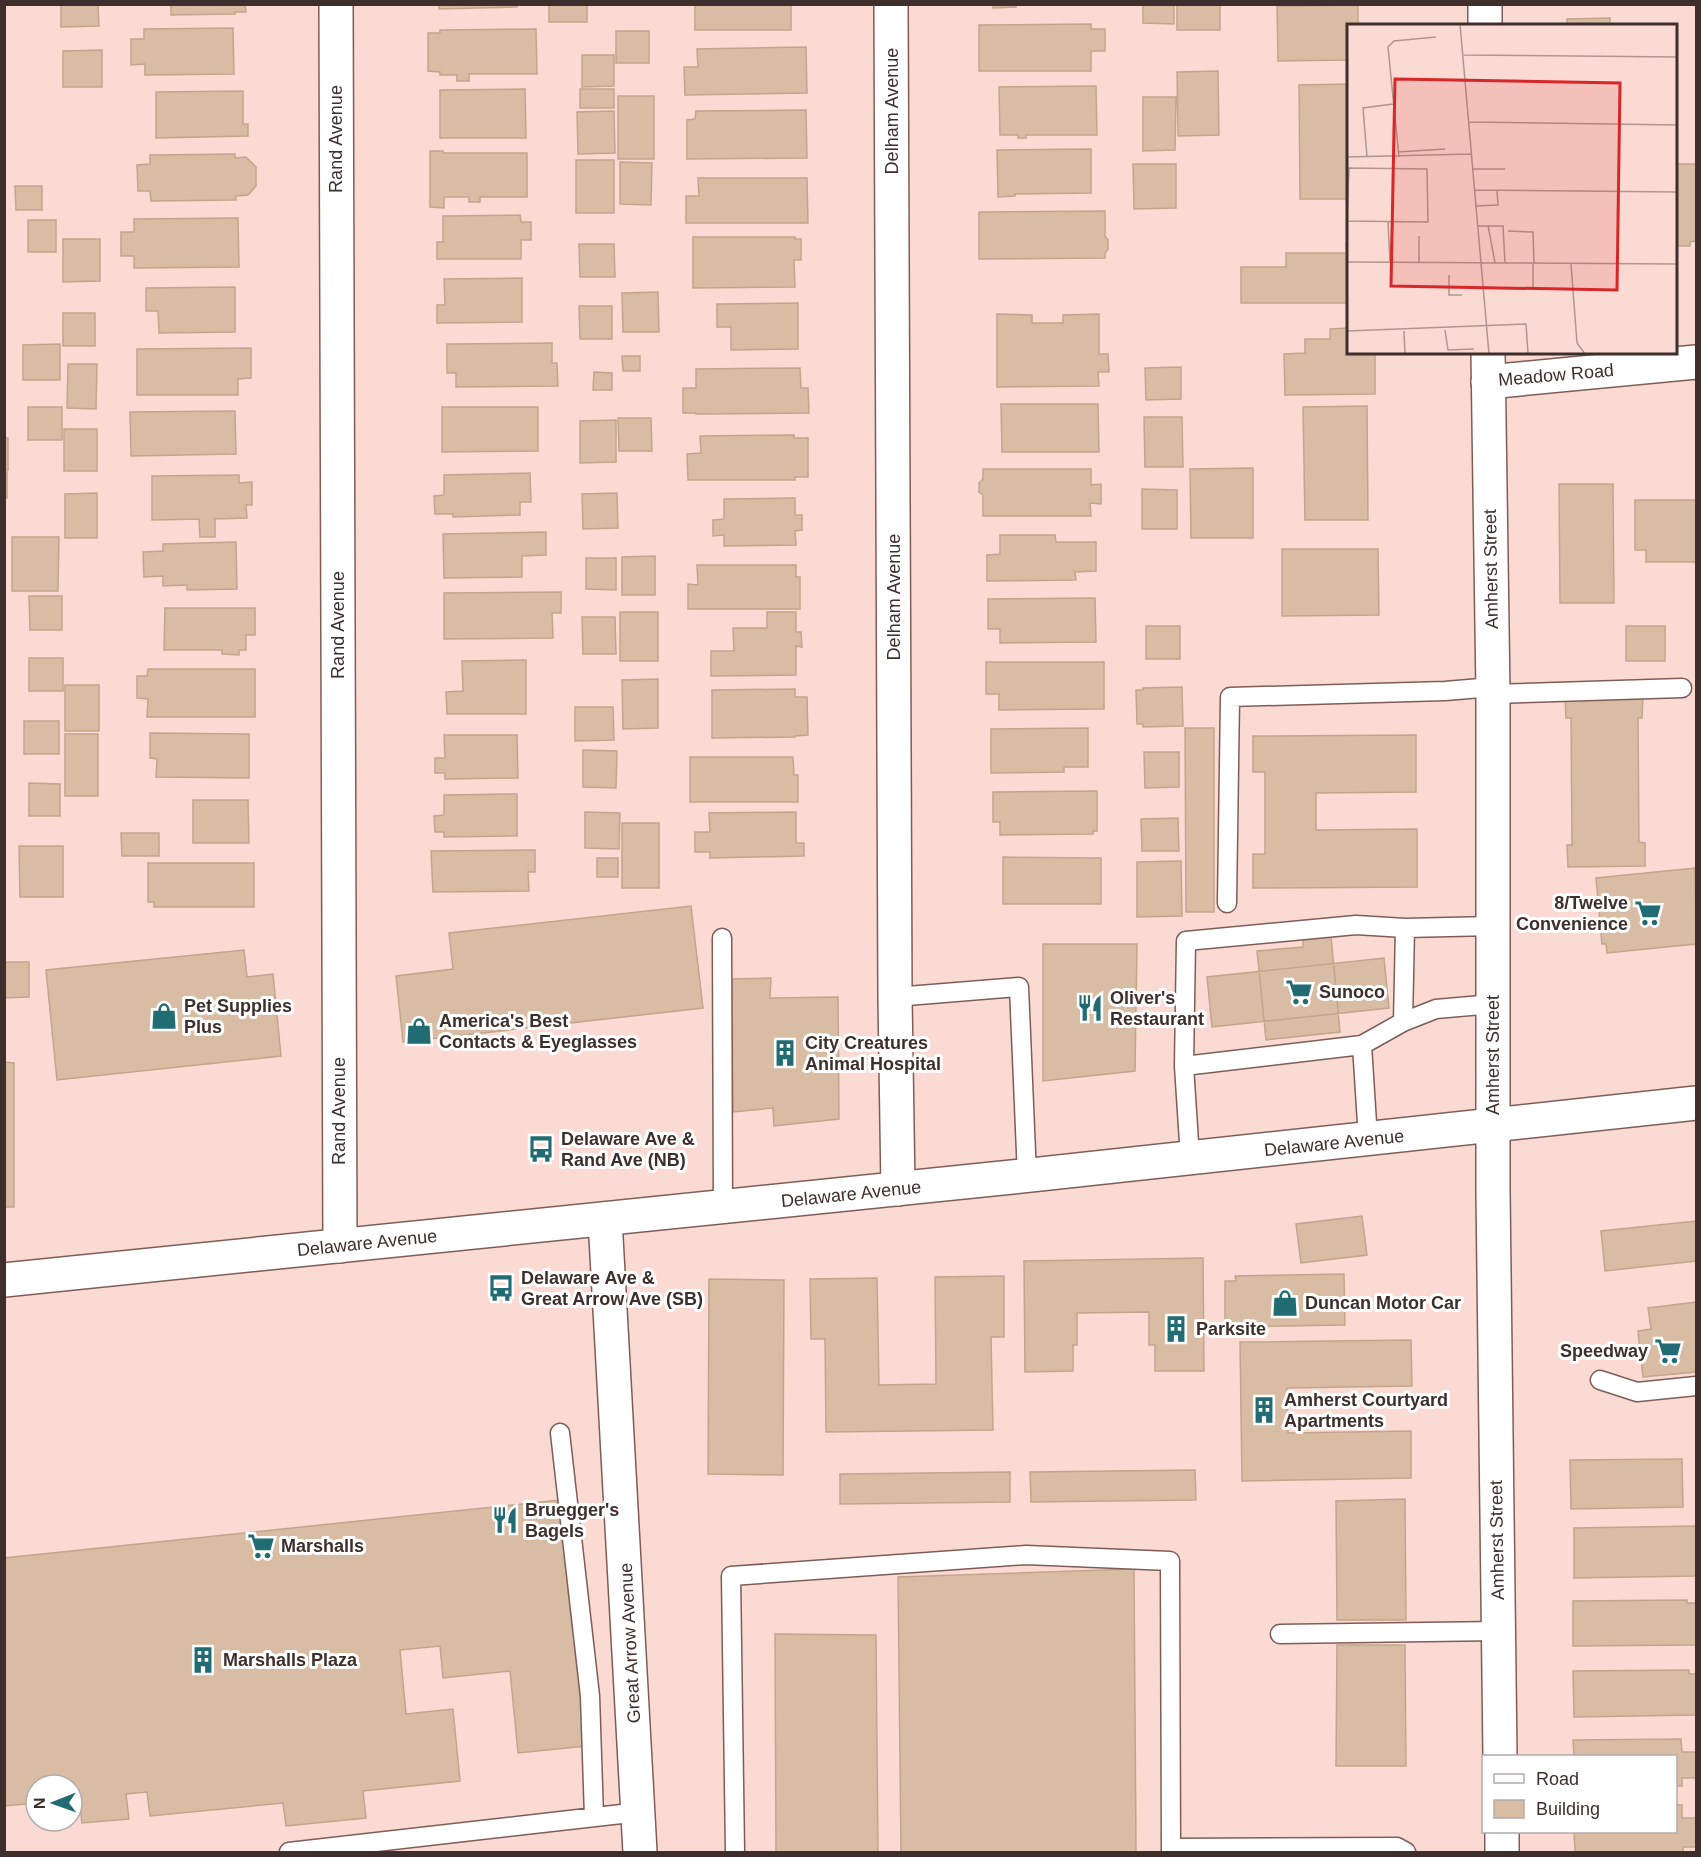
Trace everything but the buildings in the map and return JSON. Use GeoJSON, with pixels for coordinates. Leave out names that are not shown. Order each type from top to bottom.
{"type":"FeatureCollection","features":[{"type":"Feature","properties":{"kind":"street","name":"Rand Avenue"},"geometry":{"type":"LineString","coordinates":[[336,4],[340,1246]]}},
{"type":"Feature","properties":{"kind":"street","name":"Delham Avenue"},"geometry":{"type":"LineString","coordinates":[[891,4],[895,997],[898,1189]]}},
{"type":"Feature","properties":{"kind":"street"},"geometry":{"type":"LineString","coordinates":[[1485,4],[1485,24]]}},
{"type":"Feature","properties":{"kind":"street","name":"Meadow Road"},"geometry":{"type":"LineString","coordinates":[[1488,367],[1696,362]]}},
{"type":"Feature","properties":{"kind":"street","name":"Amherst Street"},"geometry":{"type":"LineString","coordinates":[[1488,367],[1493,691],[1493,1125],[1500,1755]]}},
{"type":"Feature","properties":{"kind":"street","name":"Delaware Avenue"},"geometry":{"type":"LineString","coordinates":[[4,1281],[1027,1176],[1696,1103]]}},
{"type":"Feature","properties":{"kind":"street","name":"Great Arrow Avenue"},"geometry":{"type":"LineString","coordinates":[[606,1219],[640,1852]]}},
{"type":"Feature","properties":{"kind":"street"},"geometry":{"type":"LineString","coordinates":[[1502,1833],[1502,1852]]}},
{"type":"Feature","properties":{"kind":"lane"},"geometry":{"type":"LineString","coordinates":[[1227,903],[1230,697],[1682,688]]}},
{"type":"Feature","properties":{"kind":"lane"},"geometry":{"type":"LineString","coordinates":[[1190,1158],[1184,1066],[1186,941],[1356,925],[1405,928],[1493,926]]}},
{"type":"Feature","properties":{"kind":"lane"},"geometry":{"type":"LineString","coordinates":[[1403,1022],[1405,928]]}},
{"type":"Feature","properties":{"kind":"lane"},"geometry":{"type":"LineString","coordinates":[[722,938],[723,1207]]}},
{"type":"Feature","properties":{"kind":"lane"},"geometry":{"type":"LineString","coordinates":[[895,997],[1019,987],[1027,1176]]}},
{"type":"Feature","properties":{"kind":"lane"},"geometry":{"type":"LineString","coordinates":[[1184,1066],[1362,1045],[1403,1022],[1436,1008],[1493,1004]]}},
{"type":"Feature","properties":{"kind":"lane"},"geometry":{"type":"LineString","coordinates":[[1362,1045],[1368,1139]]}},
{"type":"Feature","properties":{"kind":"lane"},"geometry":{"type":"LineString","coordinates":[[1600,1380],[1637,1392],[1696,1386]]}},
{"type":"Feature","properties":{"kind":"lane"},"geometry":{"type":"LineString","coordinates":[[560,1433],[590,1696],[594,1817]]}},
{"type":"Feature","properties":{"kind":"lane"},"geometry":{"type":"LineString","coordinates":[[735,1852],[731,1576],[1026,1555],[1170,1561],[1171,1850],[1397,1847],[1406,1852]]}},
{"type":"Feature","properties":{"kind":"lane"},"geometry":{"type":"LineString","coordinates":[[1280,1634],[1498,1631]]}},
{"type":"Feature","properties":{"kind":"lane"},"geometry":{"type":"LineString","coordinates":[[289,1852],[639,1812]]}},
{"type":"Feature","properties":{"kind":"place","name":"8/Twelve Convenience"},"geometry":{"type":"Point","coordinates":[1648,913]}},
{"type":"Feature","properties":{"kind":"place","name":"Sunoco"},"geometry":{"type":"Point","coordinates":[1299,992]}},
{"type":"Feature","properties":{"kind":"place","name":"Oliver's Restaurant"},"geometry":{"type":"Point","coordinates":[1090,1008]}},
{"type":"Feature","properties":{"kind":"place","name":"Pet Supplies Plus"},"geometry":{"type":"Point","coordinates":[164,1016]}},
{"type":"Feature","properties":{"kind":"place","name":"America's Best Contacts & Eyeglasses"},"geometry":{"type":"Point","coordinates":[419,1031]}},
{"type":"Feature","properties":{"kind":"place","name":"City Creatures Animal Hospital"},"geometry":{"type":"Point","coordinates":[785,1053]}},
{"type":"Feature","properties":{"kind":"place","name":"Delaware Ave & Rand Ave (NB)"},"geometry":{"type":"Point","coordinates":[541,1149]}},
{"type":"Feature","properties":{"kind":"place","name":"Delaware Ave & Great Arrow Ave (SB)"},"geometry":{"type":"Point","coordinates":[501,1288]}},
{"type":"Feature","properties":{"kind":"place","name":"Duncan Motor Car"},"geometry":{"type":"Point","coordinates":[1285,1303]}},
{"type":"Feature","properties":{"kind":"place","name":"Parksite"},"geometry":{"type":"Point","coordinates":[1176,1329]}},
{"type":"Feature","properties":{"kind":"place","name":"Speedway"},"geometry":{"type":"Point","coordinates":[1668,1351]}},
{"type":"Feature","properties":{"kind":"place","name":"Amherst Courtyard Apartments"},"geometry":{"type":"Point","coordinates":[1264,1410]}},
{"type":"Feature","properties":{"kind":"place","name":"Bruegger's Bagels"},"geometry":{"type":"Point","coordinates":[505,1520]}},
{"type":"Feature","properties":{"kind":"place","name":"Marshalls"},"geometry":{"type":"Point","coordinates":[261,1546]}},
{"type":"Feature","properties":{"kind":"place","name":"Marshalls Plaza"},"geometry":{"type":"Point","coordinates":[203,1660]}}]}
